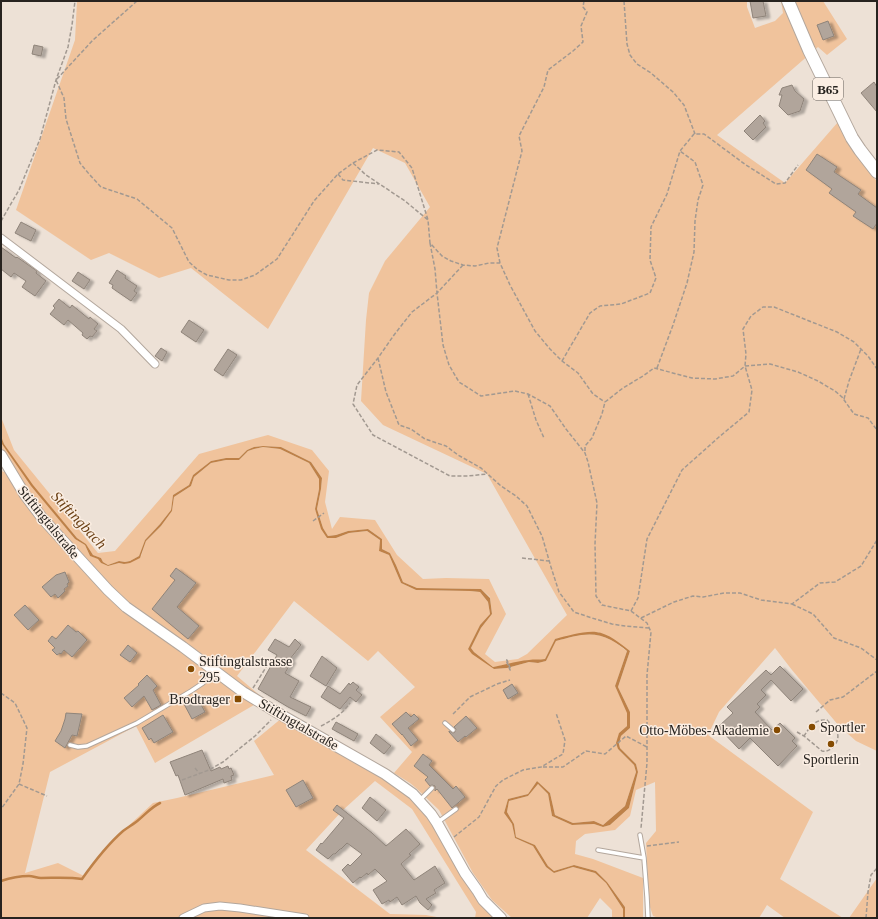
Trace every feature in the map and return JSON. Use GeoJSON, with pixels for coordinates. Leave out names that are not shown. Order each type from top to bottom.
{"type":"FeatureCollection","features":[{"type":"Feature","properties":{"kind":"main road","name":"B65"},"geometry":{"type":"LineString","coordinates":[[788,1],[809,50],[852,138],[877,172]]}},
{"type":"Feature","properties":{"kind":"street"},"geometry":{"type":"LineString","coordinates":[[1,238],[121,329],[155,364]]}},
{"type":"Feature","properties":{"kind":"street","name":"Stiftingtalstraße"},"geometry":{"type":"LineString","coordinates":[[1,455],[25,495],[43,519],[108,590],[126,607],[249,695],[386,774],[413,794],[437,822],[476,890],[501,918]]}},
{"type":"Feature","properties":{"kind":"street"},"geometry":{"type":"LineString","coordinates":[[183,918],[204,908],[220,906],[305,918]]}},
{"type":"Feature","properties":{"kind":"lane"},"geometry":{"type":"LineString","coordinates":[[70,745],[78,747],[87,746],[137,723],[191,691],[217,672]]}},
{"type":"Feature","properties":{"kind":"lane"},"geometry":{"type":"LineString","coordinates":[[445,723],[453,730]]}},
{"type":"Feature","properties":{"kind":"lane"},"geometry":{"type":"LineString","coordinates":[[419,801],[432,788]]}},
{"type":"Feature","properties":{"kind":"lane"},"geometry":{"type":"LineString","coordinates":[[437,822],[456,809]]}},
{"type":"Feature","properties":{"kind":"lane"},"geometry":{"type":"LineString","coordinates":[[640,835],[644,858],[648,918]]}},
{"type":"Feature","properties":{"kind":"lane"},"geometry":{"type":"LineString","coordinates":[[598,850],[644,858]]}},
{"type":"Feature","properties":{"kind":"path"},"geometry":{"type":"LineString","coordinates":[[1,221],[19,190],[40,139],[56,80],[68,47],[75,1]]}},
{"type":"Feature","properties":{"kind":"path"},"geometry":{"type":"LineString","coordinates":[[56,80],[93,40],[137,1]]}},
{"type":"Feature","properties":{"kind":"path"},"geometry":{"type":"LineString","coordinates":[[584,1],[583,8],[587,12],[581,26],[583,42],[548,70],[544,87],[519,136],[522,151],[497,248],[500,263],[510,285],[536,331],[550,349],[562,361],[578,373],[593,394],[605,402]]}},
{"type":"Feature","properties":{"kind":"path"},"geometry":{"type":"LineString","coordinates":[[624,1],[627,44],[630,55],[637,64],[673,92],[684,105],[695,134]]}},
{"type":"Feature","properties":{"kind":"path"},"geometry":{"type":"LineString","coordinates":[[56,80],[64,98],[66,119],[80,162],[101,187],[137,199],[172,228],[189,262],[198,270],[207,275],[229,280],[241,280],[255,275],[277,260],[314,202],[338,174],[353,163],[377,150],[399,152],[412,168],[428,220],[443,345],[449,365],[459,382],[481,396],[515,391],[528,394],[550,406],[585,453]]}},
{"type":"Feature","properties":{"kind":"path"},"geometry":{"type":"LineString","coordinates":[[562,361],[590,314],[600,306],[621,304],[650,293],[656,278],[650,260],[650,227],[667,194],[680,151],[694,134],[704,134],[746,165],[776,184],[785,183],[798,165]]}},
{"type":"Feature","properties":{"kind":"path"},"geometry":{"type":"LineString","coordinates":[[657,368],[687,283],[694,252],[694,221],[698,200],[703,185],[695,162],[680,151]]}},
{"type":"Feature","properties":{"kind":"path"},"geometry":{"type":"LineString","coordinates":[[353,163],[366,175],[405,201],[428,220]]}},
{"type":"Feature","properties":{"kind":"path"},"geometry":{"type":"LineString","coordinates":[[338,174],[344,180],[380,184]]}},
{"type":"Feature","properties":{"kind":"path"},"geometry":{"type":"LineString","coordinates":[[430,243],[442,256],[463,265],[475,266],[489,263],[500,263]]}},
{"type":"Feature","properties":{"kind":"path"},"geometry":{"type":"LineString","coordinates":[[463,265],[437,293],[412,312],[357,385],[353,404],[373,435],[450,476],[487,474]]}},
{"type":"Feature","properties":{"kind":"path"},"geometry":{"type":"LineString","coordinates":[[631,611],[638,598],[647,539],[682,470],[750,412],[752,390],[745,366],[746,354],[742,329],[751,316],[763,307],[774,307],[837,332],[854,342],[868,356],[877,369]]}},
{"type":"Feature","properties":{"kind":"path"},"geometry":{"type":"LineString","coordinates":[[844,399],[861,349]]}},
{"type":"Feature","properties":{"kind":"path"},"geometry":{"type":"LineString","coordinates":[[378,358],[386,392],[392,410],[399,424],[411,429],[425,439],[446,446],[458,455],[481,468],[527,506],[542,536],[559,592],[574,612],[612,624],[649,628]]}},
{"type":"Feature","properties":{"kind":"path"},"geometry":{"type":"LineString","coordinates":[[640,835],[648,747],[647,675],[651,632],[647,623],[631,611],[602,605],[596,596],[595,544],[597,503],[585,453],[585,446],[592,438],[602,414],[605,402],[623,388],[654,368],[692,378],[716,379],[733,376],[745,366],[770,364],[798,372],[818,380],[842,397],[854,414],[868,418],[877,430]]}},
{"type":"Feature","properties":{"kind":"path"},"geometry":{"type":"LineString","coordinates":[[528,394],[536,420],[544,438]]}},
{"type":"Feature","properties":{"kind":"path"},"geometry":{"type":"LineString","coordinates":[[313,520],[324,513]]}},
{"type":"Feature","properties":{"kind":"path"},"geometry":{"type":"LineString","coordinates":[[792,604],[820,583],[835,582],[861,566],[877,540]]}},
{"type":"Feature","properties":{"kind":"path"},"geometry":{"type":"LineString","coordinates":[[522,558],[549,560]]}},
{"type":"Feature","properties":{"kind":"path"},"geometry":{"type":"LineString","coordinates":[[641,618],[674,602],[694,596],[703,597],[724,593],[740,593],[761,600],[792,604],[813,614],[834,638],[861,648],[877,660]]}},
{"type":"Feature","properties":{"kind":"path"},"geometry":{"type":"LineString","coordinates":[[249,695],[270,661]]}},
{"type":"Feature","properties":{"kind":"path"},"geometry":{"type":"LineString","coordinates":[[816,712],[830,700],[843,697],[877,671]]}},
{"type":"Feature","properties":{"kind":"path"},"geometry":{"type":"LineString","coordinates":[[453,714],[470,697],[497,684],[510,680]]}},
{"type":"Feature","properties":{"kind":"path"},"geometry":{"type":"LineString","coordinates":[[1,693],[15,703],[26,728],[23,764],[19,784],[1,809]]}},
{"type":"Feature","properties":{"kind":"path"},"geometry":{"type":"LineString","coordinates":[[310,731],[332,721],[344,711],[350,703]]}},
{"type":"Feature","properties":{"kind":"path"},"geometry":{"type":"LineString","coordinates":[[182,780],[209,770],[242,747],[278,713]]}},
{"type":"Feature","properties":{"kind":"path"},"geometry":{"type":"LineString","coordinates":[[541,767],[563,754],[565,740],[556,713]]}},
{"type":"Feature","properties":{"kind":"path"},"geometry":{"type":"LineString","coordinates":[[797,732],[825,752],[829,751],[839,738],[837,732],[827,720],[817,721],[809,728],[804,736]]}},
{"type":"Feature","properties":{"kind":"path"},"geometry":{"type":"LineString","coordinates":[[448,842],[479,817],[496,786],[503,780],[523,770],[541,767],[563,767],[586,751],[605,754],[626,736],[648,747]]}},
{"type":"Feature","properties":{"kind":"path"},"geometry":{"type":"LineString","coordinates":[[195,768],[199,773]]}},
{"type":"Feature","properties":{"kind":"path"},"geometry":{"type":"LineString","coordinates":[[19,784],[47,796]]}},
{"type":"Feature","properties":{"kind":"path"},"geometry":{"type":"LineString","coordinates":[[650,846],[679,842]]}},
{"type":"Feature","properties":{"kind":"path"},"geometry":{"type":"LineString","coordinates":[[866,918],[871,875],[877,868]]}},
{"type":"Feature","properties":{"kind":"shaded area"},"geometry":{"type":"Polygon","coordinates":[[[77,1],[747,1],[747,7],[755,28],[775,21],[783,13],[781,1],[823,1],[847,39],[827,55],[818,47],[717,135],[785,183],[838,122],[851,147],[877,181],[877,751],[856,741],[839,726],[775,648],[719,712],[708,735],[813,812],[780,879],[843,918],[785,918],[767,905],[759,918],[659,918],[653,916],[649,904],[646,843],[656,831],[655,782],[636,790],[630,816],[615,830],[585,834],[576,841],[575,854],[593,859],[643,878],[643,918],[625,918],[625,907],[607,882],[596,871],[574,865],[554,871],[548,866],[535,845],[516,837],[514,824],[507,812],[509,801],[528,796],[538,784],[548,794],[552,816],[572,825],[594,824],[603,827],[610,825],[629,808],[638,772],[636,764],[620,748],[619,744],[621,736],[630,728],[630,712],[618,687],[630,651],[598,632],[555,639],[545,659],[529,660],[493,667],[471,648],[481,628],[492,614],[490,597],[481,589],[417,588],[403,582],[390,553],[382,549],[382,539],[368,529],[348,531],[328,536],[323,528],[317,509],[322,478],[311,462],[281,447],[263,446],[254,447],[247,450],[239,458],[226,458],[211,461],[193,475],[189,485],[173,495],[171,510],[145,540],[139,556],[130,561],[119,561],[108,565],[103,562],[101,558],[93,555],[86,544],[77,538],[32,485],[4,444],[1,436],[1,417],[14,450],[98,553],[115,551],[199,454],[268,435],[312,450],[329,471],[325,502],[332,529],[340,517],[375,520],[397,555],[423,579],[489,579],[506,614],[485,654],[495,662],[518,659],[527,654],[567,615],[487,474],[383,425],[361,401],[369,293],[385,261],[430,207],[405,163],[373,148],[268,329],[191,268],[159,278],[109,253],[91,260],[16,210],[75,40],[77,1]]]}},
{"type":"Feature","properties":{"kind":"shaded area","name":"Stiftingbach"},"geometry":{"type":"Polygon","coordinates":[[[1,436],[4,444],[33,485],[77,538],[86,544],[93,555],[101,558],[103,562],[108,565],[119,561],[130,561],[139,556],[145,540],[171,510],[173,495],[189,485],[193,475],[211,461],[226,458],[239,458],[247,450],[254,447],[263,446],[281,447],[311,462],[322,478],[317,509],[323,528],[328,536],[348,531],[368,529],[382,539],[382,549],[390,553],[403,582],[417,588],[481,589],[490,598],[492,614],[481,628],[471,648],[493,667],[524,661],[545,659],[555,639],[581,633],[601,633],[623,645],[630,651],[618,687],[630,712],[630,728],[621,736],[619,744],[620,748],[636,764],[638,772],[629,808],[610,825],[603,827],[594,824],[572,825],[552,816],[548,794],[538,784],[528,796],[509,801],[507,812],[514,824],[516,837],[535,845],[548,866],[554,871],[574,865],[596,871],[607,882],[625,907],[625,918],[623,918],[623,909],[606,883],[595,873],[573,867],[554,873],[546,867],[533,846],[515,838],[512,824],[504,813],[508,799],[528,794],[537,781],[550,793],[555,815],[573,823],[594,821],[603,825],[625,806],[636,772],[634,765],[618,749],[616,743],[619,733],[627,726],[627,713],[615,686],[627,651],[613,641],[604,637],[597,635],[584,635],[556,641],[546,661],[538,663],[529,662],[507,668],[494,669],[472,654],[468,649],[480,625],[490,614],[488,602],[480,592],[416,590],[401,583],[389,555],[379,551],[380,540],[367,531],[349,533],[336,538],[327,538],[321,529],[315,509],[319,489],[319,479],[309,463],[280,449],[263,447],[248,451],[239,460],[226,460],[211,463],[194,477],[191,486],[174,497],[172,511],[161,526],[146,541],[140,558],[130,563],[119,563],[108,566],[101,563],[98,559],[90,556],[85,545],[75,539],[31,486],[2,444],[1,436]]]}},
{"type":"Feature","properties":{"kind":"shaded area"},"geometry":{"type":"Polygon","coordinates":[[[1,441],[31,485],[75,539],[85,545],[90,556],[99,559],[101,563],[108,566],[119,563],[124,564],[141,556],[146,541],[161,526],[172,511],[174,497],[191,486],[194,477],[211,463],[226,460],[239,460],[248,451],[263,447],[280,449],[309,463],[319,479],[319,489],[315,509],[327,538],[336,538],[349,533],[367,531],[380,540],[379,551],[389,555],[401,583],[416,590],[480,592],[488,602],[490,614],[480,625],[468,649],[494,669],[507,668],[529,662],[538,663],[546,661],[556,641],[584,635],[597,635],[604,637],[613,641],[627,651],[615,686],[628,713],[627,726],[619,733],[618,749],[634,765],[636,772],[625,806],[603,825],[594,821],[573,823],[555,815],[550,793],[537,781],[528,794],[508,799],[504,813],[512,824],[515,838],[533,846],[546,867],[554,873],[573,867],[595,873],[606,883],[623,909],[623,918],[612,918],[612,910],[600,898],[587,918],[512,918],[492,900],[473,873],[439,810],[410,783],[394,773],[412,752],[380,717],[415,687],[378,651],[368,661],[294,601],[237,676],[264,699],[155,763],[136,726],[50,772],[25,873],[58,863],[84,876],[108,845],[153,803],[274,775],[254,741],[288,713],[338,741],[332,750],[337,748],[396,781],[448,842],[501,918],[475,918],[476,912],[412,809],[375,781],[343,810],[306,850],[390,914],[426,915],[442,918],[1,918],[1,468],[3,472],[14,468],[1,447],[1,441]]]}},
{"type":"Feature","properties":{"kind":"shaded area"},"geometry":{"type":"Polygon","coordinates":[[[877,878],[877,918],[849,918],[877,878]]]}},
{"type":"Feature","properties":{"kind":"building"},"geometry":{"type":"Polygon","coordinates":[[[750,1],[763,1],[766,16],[753,18],[750,1]]]}},
{"type":"Feature","properties":{"kind":"building"},"geometry":{"type":"Polygon","coordinates":[[[828,21],[834,36],[823,40],[817,25],[828,21]]]}},
{"type":"Feature","properties":{"kind":"building"},"geometry":{"type":"Polygon","coordinates":[[[34,45],[43,47],[41,56],[32,54],[34,45]]]}},
{"type":"Feature","properties":{"kind":"building"},"geometry":{"type":"Polygon","coordinates":[[[874,82],[877,87],[877,112],[861,93],[874,82]]]}},
{"type":"Feature","properties":{"kind":"building"},"geometry":{"type":"Polygon","coordinates":[[[792,85],[795,91],[804,99],[800,111],[788,115],[779,106],[782,95],[779,95],[782,88],[792,85]]]}},
{"type":"Feature","properties":{"kind":"building"},"geometry":{"type":"Polygon","coordinates":[[[760,115],[765,121],[763,123],[766,127],[753,140],[744,131],[760,115]]]}},
{"type":"Feature","properties":{"kind":"building"},"geometry":{"type":"Polygon","coordinates":[[[817,154],[837,167],[834,172],[861,190],[858,194],[877,208],[877,223],[873,229],[853,216],[856,212],[829,193],[832,189],[806,170],[817,154]]]}},
{"type":"Feature","properties":{"kind":"building"},"geometry":{"type":"Polygon","coordinates":[[[21,222],[36,230],[31,241],[15,233],[21,222]]]}},
{"type":"Feature","properties":{"kind":"building"},"geometry":{"type":"Polygon","coordinates":[[[1,247],[37,271],[36,273],[46,281],[35,296],[22,287],[26,281],[14,273],[11,277],[1,269],[1,247]]]}},
{"type":"Feature","properties":{"kind":"building"},"geometry":{"type":"Polygon","coordinates":[[[117,270],[126,276],[125,278],[137,286],[134,291],[137,293],[131,301],[112,288],[113,285],[109,283],[117,270]]]}},
{"type":"Feature","properties":{"kind":"building"},"geometry":{"type":"Polygon","coordinates":[[[78,272],[90,280],[84,289],[72,281],[78,272]]]}},
{"type":"Feature","properties":{"kind":"building"},"geometry":{"type":"Polygon","coordinates":[[[59,299],[70,308],[72,305],[89,319],[90,317],[98,324],[94,329],[97,331],[92,337],[90,336],[87,339],[82,335],[83,333],[68,320],[64,325],[50,314],[55,308],[53,306],[59,299]]]}},
{"type":"Feature","properties":{"kind":"building"},"geometry":{"type":"Polygon","coordinates":[[[189,320],[204,330],[196,342],[181,332],[189,320]]]}},
{"type":"Feature","properties":{"kind":"building"},"geometry":{"type":"Polygon","coordinates":[[[161,348],[167,352],[162,361],[155,356],[161,348]]]}},
{"type":"Feature","properties":{"kind":"building"},"geometry":{"type":"Polygon","coordinates":[[[228,349],[237,355],[223,376],[214,370],[228,349]]]}},
{"type":"Feature","properties":{"kind":"building"},"geometry":{"type":"Polygon","coordinates":[[[176,568],[196,583],[177,607],[199,626],[188,639],[152,609],[175,580],[170,576],[176,568]]]}},
{"type":"Feature","properties":{"kind":"building"},"geometry":{"type":"Polygon","coordinates":[[[65,572],[69,582],[67,584],[68,586],[58,598],[55,594],[51,597],[42,587],[56,575],[65,572]]]}},
{"type":"Feature","properties":{"kind":"building"},"geometry":{"type":"Polygon","coordinates":[[[25,605],[39,620],[28,630],[14,615],[25,605]]]}},
{"type":"Feature","properties":{"kind":"building"},"geometry":{"type":"Polygon","coordinates":[[[68,625],[76,632],[78,631],[87,640],[72,657],[64,650],[61,654],[60,653],[57,655],[52,650],[55,648],[48,641],[52,636],[56,639],[68,625]]]}},
{"type":"Feature","properties":{"kind":"building"},"geometry":{"type":"Polygon","coordinates":[[[275,639],[289,647],[295,639],[301,645],[290,659],[292,661],[285,673],[299,681],[290,697],[311,707],[306,716],[258,689],[277,655],[268,650],[275,639]]]}},
{"type":"Feature","properties":{"kind":"building"},"geometry":{"type":"Polygon","coordinates":[[[128,645],[137,653],[130,662],[120,655],[128,645]]]}},
{"type":"Feature","properties":{"kind":"building"},"geometry":{"type":"Polygon","coordinates":[[[322,656],[337,668],[326,686],[310,676],[322,656]]]}},
{"type":"Feature","properties":{"kind":"building"},"geometry":{"type":"Polygon","coordinates":[[[780,666],[803,689],[791,701],[771,680],[761,690],[766,695],[757,704],[760,707],[755,712],[772,730],[780,723],[795,738],[792,741],[797,746],[778,766],[750,738],[739,749],[718,727],[733,713],[727,707],[766,670],[771,675],[780,666]]]}},
{"type":"Feature","properties":{"kind":"building"},"geometry":{"type":"Polygon","coordinates":[[[147,675],[157,686],[153,690],[161,705],[152,710],[144,696],[132,707],[124,698],[139,685],[138,684],[147,675]]]}},
{"type":"Feature","properties":{"kind":"building"},"geometry":{"type":"Polygon","coordinates":[[[353,682],[359,687],[356,690],[362,695],[356,702],[350,697],[340,709],[321,697],[328,686],[340,694],[349,683],[350,685],[353,682]]]}},
{"type":"Feature","properties":{"kind":"building"},"geometry":{"type":"Polygon","coordinates":[[[512,684],[518,693],[508,699],[503,690],[512,684]]]}},
{"type":"Feature","properties":{"kind":"building"},"geometry":{"type":"Polygon","coordinates":[[[197,697],[205,712],[192,719],[184,704],[197,697]]]}},
{"type":"Feature","properties":{"kind":"building"},"geometry":{"type":"Polygon","coordinates":[[[406,712],[411,717],[414,714],[419,719],[408,728],[418,740],[411,746],[392,724],[406,712]]]}},
{"type":"Feature","properties":{"kind":"building"},"geometry":{"type":"Polygon","coordinates":[[[66,713],[82,714],[77,736],[72,735],[65,748],[55,741],[61,731],[66,713]]]}},
{"type":"Feature","properties":{"kind":"building"},"geometry":{"type":"Polygon","coordinates":[[[163,715],[173,732],[154,743],[151,738],[149,740],[142,728],[163,715]]]}},
{"type":"Feature","properties":{"kind":"building"},"geometry":{"type":"Polygon","coordinates":[[[466,716],[477,728],[458,742],[449,731],[453,733],[455,732],[456,729],[454,727],[466,716]]]}},
{"type":"Feature","properties":{"kind":"building"},"geometry":{"type":"Polygon","coordinates":[[[336,722],[358,734],[354,741],[332,729],[336,722]]]}},
{"type":"Feature","properties":{"kind":"building"},"geometry":{"type":"Polygon","coordinates":[[[376,734],[391,746],[384,754],[370,743],[376,734]]]}},
{"type":"Feature","properties":{"kind":"building"},"geometry":{"type":"Polygon","coordinates":[[[202,750],[211,771],[220,767],[221,769],[228,766],[229,769],[231,768],[234,775],[231,776],[232,780],[224,783],[223,779],[185,795],[178,775],[176,776],[170,762],[202,750]]]}},
{"type":"Feature","properties":{"kind":"building"},"geometry":{"type":"Polygon","coordinates":[[[423,754],[432,761],[429,765],[453,789],[456,786],[465,797],[452,808],[437,789],[435,791],[435,786],[430,786],[425,780],[428,777],[414,766],[423,754]]]}},
{"type":"Feature","properties":{"kind":"building"},"geometry":{"type":"Polygon","coordinates":[[[303,780],[313,798],[296,807],[286,790],[303,780]]]}},
{"type":"Feature","properties":{"kind":"building"},"geometry":{"type":"Polygon","coordinates":[[[370,797],[386,810],[377,821],[362,808],[370,797]]]}},
{"type":"Feature","properties":{"kind":"building"},"geometry":{"type":"Polygon","coordinates":[[[337,805],[386,846],[406,829],[420,844],[401,864],[414,880],[435,866],[445,883],[434,890],[436,893],[426,899],[432,905],[428,910],[420,903],[416,896],[402,905],[397,897],[390,902],[389,900],[382,904],[373,890],[387,881],[375,869],[368,875],[367,873],[361,878],[360,877],[353,883],[342,870],[348,864],[350,866],[362,854],[347,843],[328,859],[316,850],[344,818],[333,810],[337,805]]]}},
{"type":"Feature","properties":{"kind":"waterway"},"geometry":{"type":"LineString","coordinates":[[1,881],[22,876],[82,879],[91,866],[117,836],[160,803]]}},
{"type":"Feature","properties":{"kind":"place","name":"Stiftingtalstrasse 295"},"geometry":{"type":"Point","coordinates":[191,669]}},
{"type":"Feature","properties":{"kind":"place","name":"Brodtrager"},"geometry":{"type":"Point","coordinates":[238,699]}},
{"type":"Feature","properties":{"kind":"place","name":"Sportler"},"geometry":{"type":"Point","coordinates":[812,727]}},
{"type":"Feature","properties":{"kind":"place","name":"Otto-Möbes-Akademie"},"geometry":{"type":"Point","coordinates":[777,730]}},
{"type":"Feature","properties":{"kind":"place","name":"Sportlerin"},"geometry":{"type":"Point","coordinates":[831,744]}}]}
